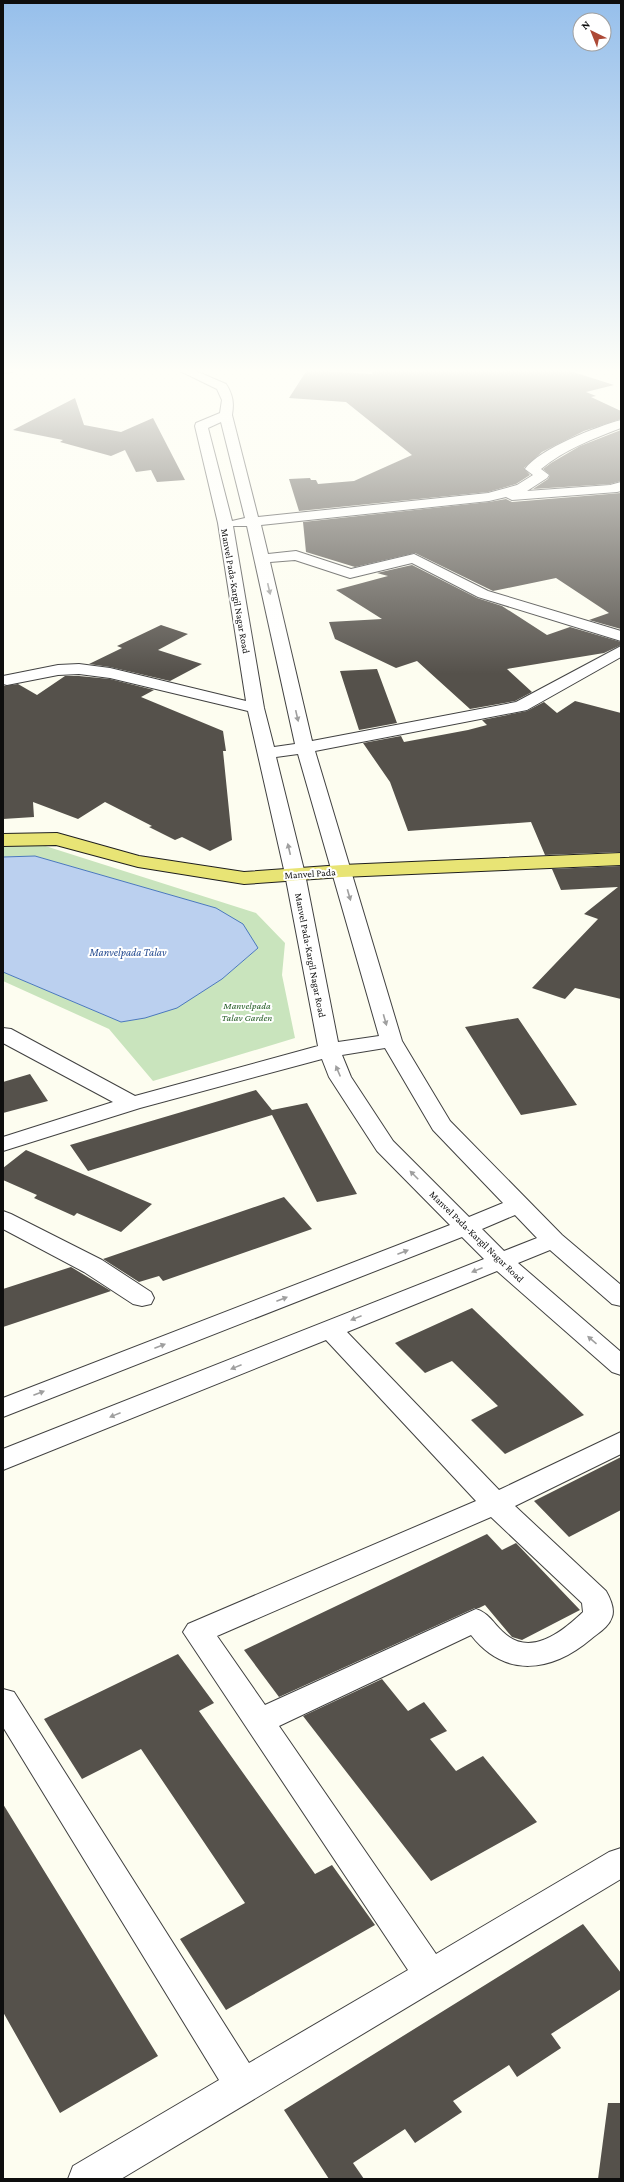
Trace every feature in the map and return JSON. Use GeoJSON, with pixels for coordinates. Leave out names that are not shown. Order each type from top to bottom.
{"type":"FeatureCollection","features":[{"type":"Feature","properties":{"kind":"main road","name":"Manvel Pada"},"geometry":{"type":"LineString","coordinates":[[3,840],[57,839],[138,860],[244,878],[342,871],[621,859]]}},
{"type":"Feature","properties":{"kind":"street","name":"Manvel Pada-Kargil Nagar Road"},"geometry":{"type":"LineString","coordinates":[[212,471],[225,523],[256,708],[295,874],[329,1050],[340,1076],[385,1146],[500,1261],[621,1366]]}},
{"type":"Feature","properties":{"kind":"street"},"geometry":{"type":"LineString","coordinates":[[239,471],[251,522],[262,559],[305,748],[391,1041],[440,1125],[552,1240],[621,1298]]}},
{"type":"Feature","properties":{"kind":"street"},"geometry":{"type":"LineString","coordinates":[[489,497],[522,488],[542,475],[535,471]]}},
{"type":"Feature","properties":{"kind":"street"},"geometry":{"type":"LineString","coordinates":[[225,523],[251,522],[489,497],[612,489],[621,486]]}},
{"type":"Feature","properties":{"kind":"street"},"geometry":{"type":"LineString","coordinates":[[262,559],[296,555],[350,574],[414,558],[483,594],[621,636]]}},
{"type":"Feature","properties":{"kind":"street"},"geometry":{"type":"LineString","coordinates":[[267,753],[305,748],[521,706],[621,651]]}},
{"type":"Feature","properties":{"kind":"street"},"geometry":{"type":"LineString","coordinates":[[7,680],[58,670],[79,669],[110,672],[256,708]]}},
{"type":"Feature","properties":{"kind":"street"},"geometry":{"type":"LineString","coordinates":[[3,1034],[132,1103]]}},
{"type":"Feature","properties":{"kind":"street"},"geometry":{"type":"LineString","coordinates":[[3,1144],[132,1103],[329,1050],[391,1041]]}},
{"type":"Feature","properties":{"kind":"street"},"geometry":{"type":"LineString","coordinates":[[3,1408],[466,1227],[518,1205]]}},
{"type":"Feature","properties":{"kind":"street"},"geometry":{"type":"LineString","coordinates":[[3,1219],[93,1266],[142,1298]]}},
{"type":"Feature","properties":{"kind":"street"},"geometry":{"type":"LineString","coordinates":[[3,1460],[552,1240]]}},
{"type":"Feature","properties":{"kind":"street"},"geometry":{"type":"LineString","coordinates":[[259,1722],[476,1620],[498,1645],[518,1655],[544,1654],[576,1637],[598,1616],[596,1599],[495,1504],[330,1329]]}},
{"type":"Feature","properties":{"kind":"street"},"geometry":{"type":"LineString","coordinates":[[431,1975],[198,1632],[495,1504],[621,1442]]}},
{"type":"Feature","properties":{"kind":"street"},"geometry":{"type":"LineString","coordinates":[[3,1701],[243,2086]]}},
{"type":"Feature","properties":{"kind":"street"},"geometry":{"type":"LineString","coordinates":[[86,2179],[431,1975],[618,1871]]}},
{"type":"Feature","properties":{"kind":"green space","name":"Manvelpada Talav Garden"},"geometry":{"type":"Polygon","coordinates":[[[3,844],[39,844],[256,913],[285,943],[282,975],[295,1038],[153,1081],[109,1029],[3,981],[3,972],[121,1022],[145,1018],[197,995],[222,979],[258,948],[216,908],[35,856],[3,857],[3,844]]]}},
{"type":"Feature","properties":{"kind":"water","name":"Manvelpada Talav"},"geometry":{"type":"Polygon","coordinates":[[[35,856],[216,908],[243,924],[258,948],[222,979],[177,1008],[145,1018],[121,1022],[3,972],[3,857],[35,856]]]}},
{"type":"Feature","properties":{"kind":"building"},"geometry":{"type":"Polygon","coordinates":[[[151,471],[180,471],[185,480],[157,482],[151,471]]]}},
{"type":"Feature","properties":{"kind":"building"},"geometry":{"type":"Polygon","coordinates":[[[377,471],[526,471],[530,475],[516,484],[488,492],[299,511],[289,479],[310,478],[311,480],[316,480],[318,484],[354,481],[377,471]]]}},
{"type":"Feature","properties":{"kind":"building"},"geometry":{"type":"Polygon","coordinates":[[[545,471],[621,471],[621,481],[610,484],[533,489],[548,479],[550,475],[545,471]]]}},
{"type":"Feature","properties":{"kind":"building"},"geometry":{"type":"Polygon","coordinates":[[[621,493],[621,629],[589,620],[609,613],[556,578],[493,591],[415,553],[355,567],[306,552],[303,522],[506,499],[512,502],[621,493]]]}},
{"type":"Feature","properties":{"kind":"building"},"geometry":{"type":"Polygon","coordinates":[[[412,565],[477,598],[502,606],[547,635],[570,627],[621,642],[621,645],[604,653],[507,669],[532,692],[515,701],[470,709],[417,661],[396,668],[335,639],[329,622],[382,619],[336,590],[388,576],[377,573],[412,565]]]}},
{"type":"Feature","properties":{"kind":"building"},"geometry":{"type":"Polygon","coordinates":[[[161,625],[188,634],[158,650],[202,664],[170,681],[110,667],[89,664],[122,648],[117,646],[161,625]]]}},
{"type":"Feature","properties":{"kind":"building"},"geometry":{"type":"Polygon","coordinates":[[[377,669],[397,723],[359,730],[340,671],[377,669]]]}},
{"type":"Feature","properties":{"kind":"building"},"geometry":{"type":"Polygon","coordinates":[[[65,676],[110,679],[154,690],[141,697],[223,731],[226,751],[223,751],[232,840],[210,851],[182,837],[175,840],[149,827],[152,826],[105,802],[78,819],[33,802],[34,817],[3,819],[3,686],[18,684],[37,695],[65,676]]]}},
{"type":"Feature","properties":{"kind":"building"},"geometry":{"type":"Polygon","coordinates":[[[575,701],[621,713],[621,852],[545,855],[531,822],[408,831],[390,782],[363,743],[401,736],[404,742],[468,730],[487,725],[482,720],[527,711],[544,702],[557,713],[575,701]]]}},
{"type":"Feature","properties":{"kind":"building"},"geometry":{"type":"Polygon","coordinates":[[[621,866],[621,999],[575,988],[565,999],[532,988],[598,919],[584,914],[618,887],[561,890],[552,869],[621,866]]]}},
{"type":"Feature","properties":{"kind":"building"},"geometry":{"type":"Polygon","coordinates":[[[518,1018],[577,1105],[521,1115],[465,1027],[518,1018]]]}},
{"type":"Feature","properties":{"kind":"building"},"geometry":{"type":"Polygon","coordinates":[[[30,1074],[48,1101],[3,1113],[3,1082],[30,1074]]]}},
{"type":"Feature","properties":{"kind":"building"},"geometry":{"type":"Polygon","coordinates":[[[256,1090],[272,1110],[307,1103],[357,1194],[317,1202],[272,1115],[88,1171],[70,1145],[256,1090]]]}},
{"type":"Feature","properties":{"kind":"building"},"geometry":{"type":"Polygon","coordinates":[[[26,1150],[152,1204],[121,1232],[77,1213],[74,1216],[34,1198],[37,1195],[3,1180],[3,1168],[26,1150]]]}},
{"type":"Feature","properties":{"kind":"building"},"geometry":{"type":"Polygon","coordinates":[[[284,1197],[312,1229],[163,1281],[159,1276],[139,1282],[103,1259],[284,1197]]]}},
{"type":"Feature","properties":{"kind":"building"},"geometry":{"type":"Polygon","coordinates":[[[71,1267],[111,1291],[3,1327],[3,1289],[71,1267]]]}},
{"type":"Feature","properties":{"kind":"building"},"geometry":{"type":"Polygon","coordinates":[[[472,1308],[584,1415],[505,1454],[471,1420],[498,1406],[452,1361],[425,1373],[395,1343],[472,1308]]]}},
{"type":"Feature","properties":{"kind":"building"},"geometry":{"type":"Polygon","coordinates":[[[621,1457],[621,1510],[569,1537],[534,1501],[621,1457]]]}},
{"type":"Feature","properties":{"kind":"building"},"geometry":{"type":"Polygon","coordinates":[[[487,1534],[502,1550],[516,1543],[580,1610],[522,1640],[512,1637],[485,1605],[475,1608],[279,1697],[244,1650],[487,1534]]]}},
{"type":"Feature","properties":{"kind":"building"},"geometry":{"type":"Polygon","coordinates":[[[178,1654],[214,1703],[199,1711],[315,1874],[332,1865],[375,1925],[226,2010],[180,1939],[245,1903],[141,1749],[82,1779],[44,1719],[178,1654]]]}},
{"type":"Feature","properties":{"kind":"building"},"geometry":{"type":"Polygon","coordinates":[[[382,1679],[408,1711],[424,1702],[447,1731],[430,1739],[456,1771],[483,1756],[537,1822],[431,1881],[303,1716],[382,1679]]]}},
{"type":"Feature","properties":{"kind":"building"},"geometry":{"type":"Polygon","coordinates":[[[3,1804],[158,2056],[60,2113],[3,2012],[3,1804]]]}},
{"type":"Feature","properties":{"kind":"building"},"geometry":{"type":"Polygon","coordinates":[[[583,1924],[621,1973],[621,1989],[551,2034],[561,2048],[517,2077],[509,2065],[453,2101],[462,2112],[415,2143],[405,2129],[353,2163],[364,2179],[329,2179],[284,2110],[583,1924]]]}},
{"type":"Feature","properties":{"kind":"building"},"geometry":{"type":"Polygon","coordinates":[[[608,2103],[621,2103],[621,2179],[598,2179],[608,2103]]]}}]}
